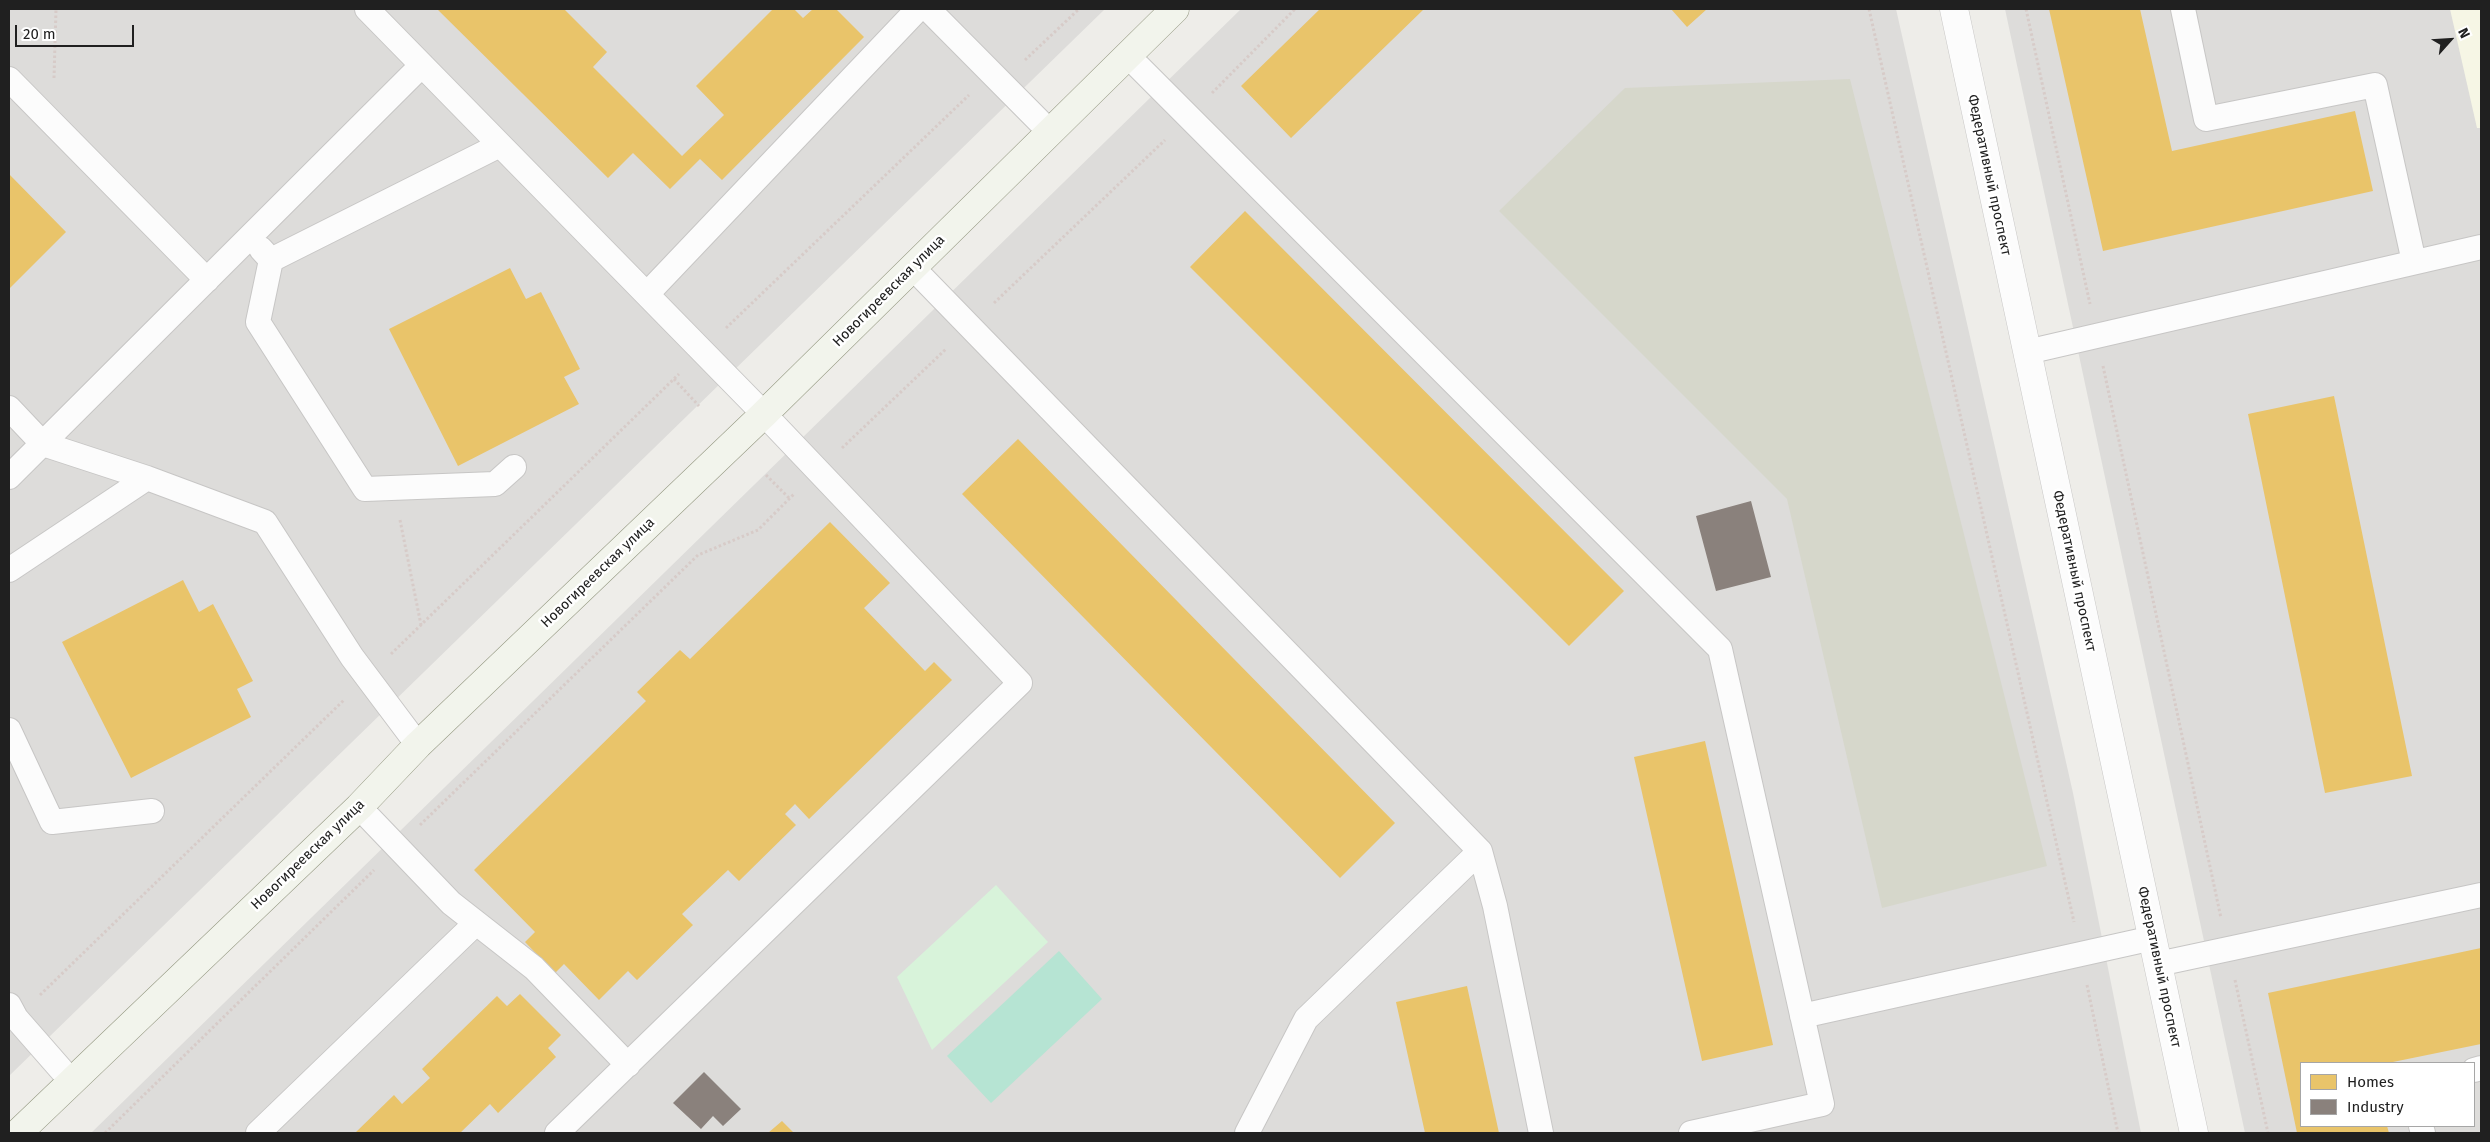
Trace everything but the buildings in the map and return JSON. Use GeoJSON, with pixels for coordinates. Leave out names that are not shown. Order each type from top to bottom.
{"type":"FeatureCollection","features":[{"type":"Feature","properties":{"kind":"main road","name":"Новогиреевская улица"},"geometry":{"type":"LineString","coordinates":[[18,1133],[359,807],[418,745],[764,414],[1175,9]]}},
{"type":"Feature","properties":{"kind":"street","name":"Федеративный проспект"},"geometry":{"type":"LineString","coordinates":[[1954,9],[2194,1133]]}},
{"type":"Feature","properties":{"kind":"lane"},"geometry":{"type":"LineString","coordinates":[[367,9],[764,414],[1020,683],[628,1065],[570,1129]]}},
{"type":"Feature","properties":{"kind":"lane"},"geometry":{"type":"LineString","coordinates":[[646,294],[918,9]]}},
{"type":"Feature","properties":{"kind":"lane"},"geometry":{"type":"LineString","coordinates":[[928,9],[1050,132]]}},
{"type":"Feature","properties":{"kind":"lane"},"geometry":{"type":"LineString","coordinates":[[2183,9],[2206,119],[2375,85],[2414,262]]}},
{"type":"Feature","properties":{"kind":"lane"},"geometry":{"type":"LineString","coordinates":[[1128,56],[1720,649],[1822,1104],[1692,1133]]}},
{"type":"Feature","properties":{"kind":"lane"},"geometry":{"type":"LineString","coordinates":[[9,478],[422,64]]}},
{"type":"Feature","properties":{"kind":"lane"},"geometry":{"type":"LineString","coordinates":[[9,79],[207,280]]}},
{"type":"Feature","properties":{"kind":"lane"},"geometry":{"type":"LineString","coordinates":[[271,260],[500,145]]}},
{"type":"Feature","properties":{"kind":"lane"},"geometry":{"type":"LineString","coordinates":[[250,237],[271,260]]}},
{"type":"Feature","properties":{"kind":"lane"},"geometry":{"type":"LineString","coordinates":[[2027,352],[2481,247]]}},
{"type":"Feature","properties":{"kind":"lane"},"geometry":{"type":"LineString","coordinates":[[271,260],[258,322],[365,489],[494,484],[514,466]]}},
{"type":"Feature","properties":{"kind":"lane"},"geometry":{"type":"LineString","coordinates":[[913,268],[1480,851],[1495,906],[1542,1133]]}},
{"type":"Feature","properties":{"kind":"lane"},"geometry":{"type":"LineString","coordinates":[[9,408],[43,444],[146,478],[265,522],[352,657],[418,745]]}},
{"type":"Feature","properties":{"kind":"lane"},"geometry":{"type":"LineString","coordinates":[[9,570],[146,478]]}},
{"type":"Feature","properties":{"kind":"lane"},"geometry":{"type":"LineString","coordinates":[[9,730],[52,822],[152,812]]}},
{"type":"Feature","properties":{"kind":"lane"},"geometry":{"type":"LineString","coordinates":[[359,807],[451,903],[534,968],[628,1065]]}},
{"type":"Feature","properties":{"kind":"lane"},"geometry":{"type":"LineString","coordinates":[[1247,1133],[1306,1019],[1480,851]]}},
{"type":"Feature","properties":{"kind":"lane"},"geometry":{"type":"LineString","coordinates":[[2158,964],[2481,895]]}},
{"type":"Feature","properties":{"kind":"lane"},"geometry":{"type":"LineString","coordinates":[[258,1133],[476,922]]}},
{"type":"Feature","properties":{"kind":"lane"},"geometry":{"type":"LineString","coordinates":[[1802,1016],[2153,938]]}},
{"type":"Feature","properties":{"kind":"lane"},"geometry":{"type":"LineString","coordinates":[[12,1012],[72,1082]]}},
{"type":"Feature","properties":{"kind":"path"},"geometry":{"type":"LineString","coordinates":[[53,123],[56,9]]}},
{"type":"Feature","properties":{"kind":"path"},"geometry":{"type":"LineString","coordinates":[[12,1012],[367,677],[702,351],[976,89],[1028,58],[1079,9]]}},
{"type":"Feature","properties":{"kind":"path"},"geometry":{"type":"LineString","coordinates":[[105,1133],[698,555],[758,530],[1189,116],[1295,9]]}},
{"type":"Feature","properties":{"kind":"path"},"geometry":{"type":"LineString","coordinates":[[1869,9],[2081,954],[2118,1133]]}},
{"type":"Feature","properties":{"kind":"path"},"geometry":{"type":"LineString","coordinates":[[2026,9],[2268,1133]]}},
{"type":"Feature","properties":{"kind":"path"},"geometry":{"type":"LineString","coordinates":[[674,379],[699,406]]}},
{"type":"Feature","properties":{"kind":"path"},"geometry":{"type":"LineString","coordinates":[[766,475],[790,499]]}},
{"type":"Feature","properties":{"kind":"path"},"geometry":{"type":"LineString","coordinates":[[393,488],[421,625]]}},
{"type":"Feature","properties":{"kind":"shaded area"},"geometry":{"type":"Polygon","coordinates":[[[9,9],[1105,9],[9,1076],[9,9]]]}},
{"type":"Feature","properties":{"kind":"shaded area"},"geometry":{"type":"Polygon","coordinates":[[[1241,9],[1896,9],[2073,793],[2141,1133],[91,1133],[1241,9]]]}},
{"type":"Feature","properties":{"kind":"shaded area"},"geometry":{"type":"Polygon","coordinates":[[[2005,9],[2481,9],[2481,1133],[2245,1133],[2005,9]]]}},
{"type":"Feature","properties":{"kind":"shaded area"},"geometry":{"type":"Polygon","coordinates":[[[2450,9],[2481,9],[2481,128],[2477,128],[2450,9]]]}},
{"type":"Feature","properties":{"kind":"shaded area"},"geometry":{"type":"Polygon","coordinates":[[[1850,79],[2047,866],[1882,908],[1787,499],[1499,211],[1625,88],[1850,79]]]}},
{"type":"Feature","properties":{"kind":"green space"},"geometry":{"type":"Polygon","coordinates":[[[996,885],[1048,942],[932,1050],[897,977],[996,885]]]}},
{"type":"Feature","properties":{"kind":"green space"},"geometry":{"type":"Polygon","coordinates":[[[1059,951],[1102,999],[991,1103],[947,1056],[1059,951]]]}}]}
